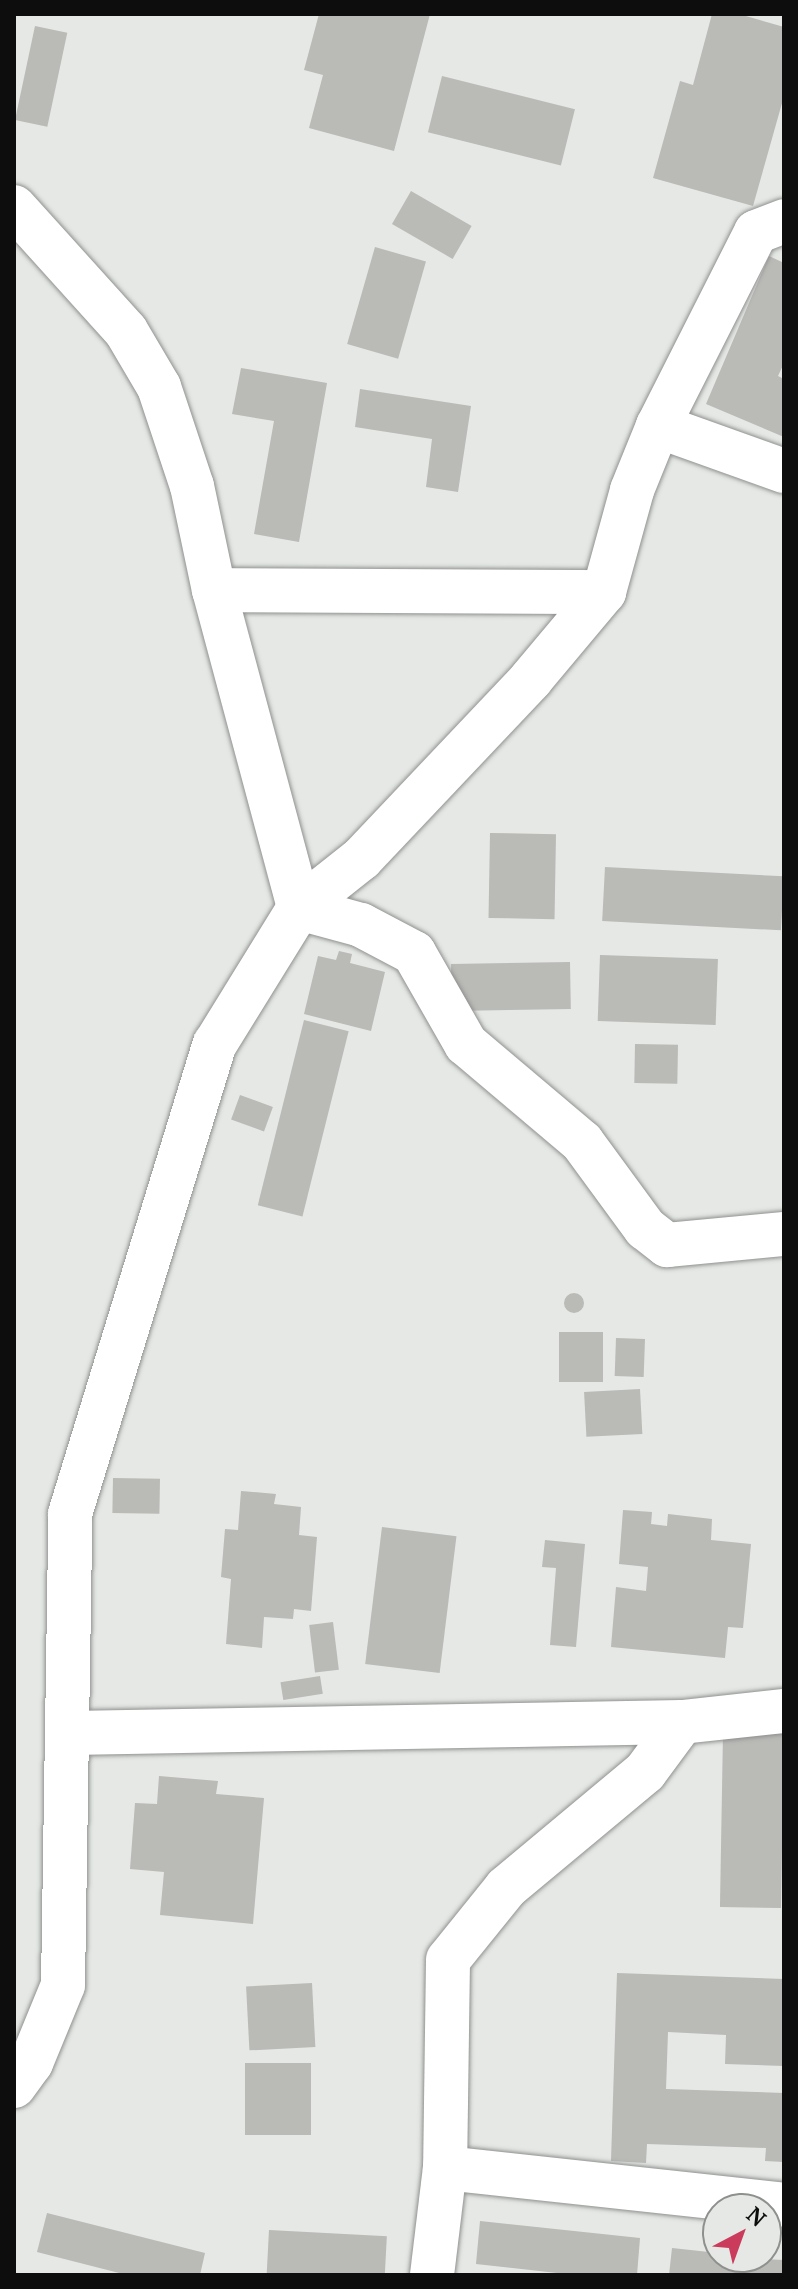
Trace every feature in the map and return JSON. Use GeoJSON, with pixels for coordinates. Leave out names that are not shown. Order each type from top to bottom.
{"type":"FeatureCollection","features":[{"type":"Feature","properties":{"kind":"street"},"geometry":{"type":"LineString","coordinates":[[14,207],[126,331],[159,387],[192,486],[214,590],[299,908]]}},
{"type":"Feature","properties":{"kind":"street"},"geometry":{"type":"LineString","coordinates":[[14,2086],[31,2063],[63,1985],[71,1733],[70,1514],[215,1044],[299,908],[362,858],[531,679],[604,592],[632,490],[658,426],[756,232],[784,221]]}},
{"type":"Feature","properties":{"kind":"street"},"geometry":{"type":"LineString","coordinates":[[658,426],[784,471]]}},
{"type":"Feature","properties":{"kind":"street"},"geometry":{"type":"LineString","coordinates":[[214,590],[604,592]]}},
{"type":"Feature","properties":{"kind":"street"},"geometry":{"type":"LineString","coordinates":[[299,908],[361,925],[414,953],[466,1044],[582,1142],[645,1228],[667,1245],[784,1234]]}},
{"type":"Feature","properties":{"kind":"street"},"geometry":{"type":"LineString","coordinates":[[71,1733],[682,1722],[784,1711]]}},
{"type":"Feature","properties":{"kind":"street"},"geometry":{"type":"LineString","coordinates":[[432,2275],[445,2168],[448,1960],[506,1888],[645,1772],[682,1722]]}},
{"type":"Feature","properties":{"kind":"street"},"geometry":{"type":"LineString","coordinates":[[445,2168],[784,2205]]}},
{"type":"Feature","properties":{"kind":"building"},"geometry":{"type":"Polygon","coordinates":[[[319,14],[430,14],[394,151],[309,128],[323,75],[304,70],[319,14]]]}},
{"type":"Feature","properties":{"kind":"building"},"geometry":{"type":"Polygon","coordinates":[[[712,14],[739,14],[784,27],[784,96],[753,206],[653,178],[680,81],[693,85],[712,14]]]}},
{"type":"Feature","properties":{"kind":"building"},"geometry":{"type":"Polygon","coordinates":[[[35,26],[67,33],[47,127],[15,120],[35,26]]]}},
{"type":"Feature","properties":{"kind":"building"},"geometry":{"type":"Polygon","coordinates":[[[442,76],[575,109],[561,165],[428,132],[442,76]]]}},
{"type":"Feature","properties":{"kind":"building"},"geometry":{"type":"Polygon","coordinates":[[[411,191],[472,226],[453,259],[392,224],[411,191]]]}},
{"type":"Feature","properties":{"kind":"building"},"geometry":{"type":"Polygon","coordinates":[[[375,247],[426,262],[398,359],[347,344],[375,247]]]}},
{"type":"Feature","properties":{"kind":"building"},"geometry":{"type":"Polygon","coordinates":[[[769,256],[784,263],[784,363],[778,376],[784,379],[784,437],[706,404],[769,256]]]}},
{"type":"Feature","properties":{"kind":"building"},"geometry":{"type":"Polygon","coordinates":[[[241,368],[327,383],[299,542],[254,534],[274,421],[232,414],[241,368]]]}},
{"type":"Feature","properties":{"kind":"building"},"geometry":{"type":"Polygon","coordinates":[[[360,389],[471,406],[458,492],[426,487],[432,439],[355,427],[360,389]]]}},
{"type":"Feature","properties":{"kind":"building"},"geometry":{"type":"Polygon","coordinates":[[[490,833],[556,834],[555,919],[489,918],[490,833]]]}},
{"type":"Feature","properties":{"kind":"building"},"geometry":{"type":"Polygon","coordinates":[[[605,867],[784,876],[781,930],[602,921],[605,867]]]}},
{"type":"Feature","properties":{"kind":"building"},"geometry":{"type":"Polygon","coordinates":[[[339,951],[352,954],[350,963],[385,972],[371,1031],[304,1014],[318,956],[336,960],[339,951]]]}},
{"type":"Feature","properties":{"kind":"building"},"geometry":{"type":"Polygon","coordinates":[[[600,955],[718,959],[716,1025],[598,1021],[600,955]]]}},
{"type":"Feature","properties":{"kind":"building"},"geometry":{"type":"Polygon","coordinates":[[[570,962],[571,1009],[452,1011],[451,964],[570,962]]]}},
{"type":"Feature","properties":{"kind":"building"},"geometry":{"type":"Polygon","coordinates":[[[304,1020],[349,1031],[302,1216],[258,1205],[304,1020]]]}},
{"type":"Feature","properties":{"kind":"building"},"geometry":{"type":"Polygon","coordinates":[[[635,1044],[678,1045],[677,1084],[634,1083],[635,1044]]]}},
{"type":"Feature","properties":{"kind":"building"},"geometry":{"type":"Polygon","coordinates":[[[240,1095],[273,1107],[264,1131],[231,1119],[240,1095]]]}},
{"type":"Feature","properties":{"kind":"building"},"geometry":{"type":"Polygon","coordinates":[[[574,1293],[581,1296],[584,1303],[581,1310],[574,1313],[567,1310],[564,1303],[567,1296],[574,1293]]]}},
{"type":"Feature","properties":{"kind":"building"},"geometry":{"type":"Polygon","coordinates":[[[559,1332],[603,1332],[603,1382],[559,1382],[559,1332]]]}},
{"type":"Feature","properties":{"kind":"building"},"geometry":{"type":"Polygon","coordinates":[[[616,1338],[645,1339],[644,1377],[615,1376],[616,1338]]]}},
{"type":"Feature","properties":{"kind":"building"},"geometry":{"type":"Polygon","coordinates":[[[640,1389],[642,1434],[586,1437],[584,1392],[640,1389]]]}},
{"type":"Feature","properties":{"kind":"building"},"geometry":{"type":"Polygon","coordinates":[[[113,1478],[160,1479],[159,1514],[112,1513],[113,1478]]]}},
{"type":"Feature","properties":{"kind":"building"},"geometry":{"type":"Polygon","coordinates":[[[241,1491],[276,1494],[274,1504],[301,1507],[299,1535],[317,1537],[311,1611],[294,1609],[293,1619],[264,1617],[262,1648],[226,1644],[231,1579],[221,1577],[225,1529],[238,1530],[241,1491]]]}},
{"type":"Feature","properties":{"kind":"building"},"geometry":{"type":"Polygon","coordinates":[[[623,1510],[652,1512],[651,1524],[667,1526],[668,1514],[712,1519],[711,1540],[751,1544],[743,1628],[728,1627],[725,1658],[611,1647],[616,1587],[646,1591],[648,1567],[619,1564],[623,1510]]]}},
{"type":"Feature","properties":{"kind":"building"},"geometry":{"type":"Polygon","coordinates":[[[382,1527],[456,1536],[440,1673],[365,1664],[382,1527]]]}},
{"type":"Feature","properties":{"kind":"building"},"geometry":{"type":"Polygon","coordinates":[[[545,1540],[585,1544],[576,1647],[550,1645],[556,1568],[542,1567],[545,1540]]]}},
{"type":"Feature","properties":{"kind":"building"},"geometry":{"type":"Polygon","coordinates":[[[333,1622],[339,1670],[315,1673],[309,1625],[333,1622]]]}},
{"type":"Feature","properties":{"kind":"building"},"geometry":{"type":"Polygon","coordinates":[[[320,1676],[323,1694],[283,1700],[280,1682],[320,1676]]]}},
{"type":"Feature","properties":{"kind":"building"},"geometry":{"type":"Polygon","coordinates":[[[723,1733],[784,1734],[781,1908],[720,1907],[723,1733]]]}},
{"type":"Feature","properties":{"kind":"building"},"geometry":{"type":"Polygon","coordinates":[[[159,1776],[218,1781],[216,1794],[264,1798],[253,1924],[160,1915],[164,1872],[130,1869],[135,1803],[157,1804],[159,1776]]]}},
{"type":"Feature","properties":{"kind":"building"},"geometry":{"type":"Polygon","coordinates":[[[617,1973],[784,1979],[784,2066],[725,2064],[726,2035],[668,2032],[666,2089],[784,2093],[784,2162],[765,2161],[766,2148],[647,2144],[646,2163],[611,2161],[617,1973]]]}},
{"type":"Feature","properties":{"kind":"building"},"geometry":{"type":"Polygon","coordinates":[[[312,1983],[315,2047],[249,2050],[246,1986],[312,1983]]]}},
{"type":"Feature","properties":{"kind":"building"},"geometry":{"type":"Polygon","coordinates":[[[245,2063],[311,2063],[311,2135],[245,2135],[245,2063]]]}},
{"type":"Feature","properties":{"kind":"building"},"geometry":{"type":"Polygon","coordinates":[[[47,2213],[205,2253],[200,2275],[127,2275],[37,2252],[47,2213]]]}},
{"type":"Feature","properties":{"kind":"building"},"geometry":{"type":"Polygon","coordinates":[[[480,2221],[640,2238],[637,2275],[575,2275],[476,2264],[480,2221]]]}},
{"type":"Feature","properties":{"kind":"building"},"geometry":{"type":"Polygon","coordinates":[[[269,2230],[387,2236],[385,2275],[267,2275],[269,2230]]]}},
{"type":"Feature","properties":{"kind":"building"},"geometry":{"type":"Polygon","coordinates":[[[672,2248],[702,2251],[702,2273],[782,2273],[784,2260],[784,2275],[669,2275],[672,2248]]]}}]}
